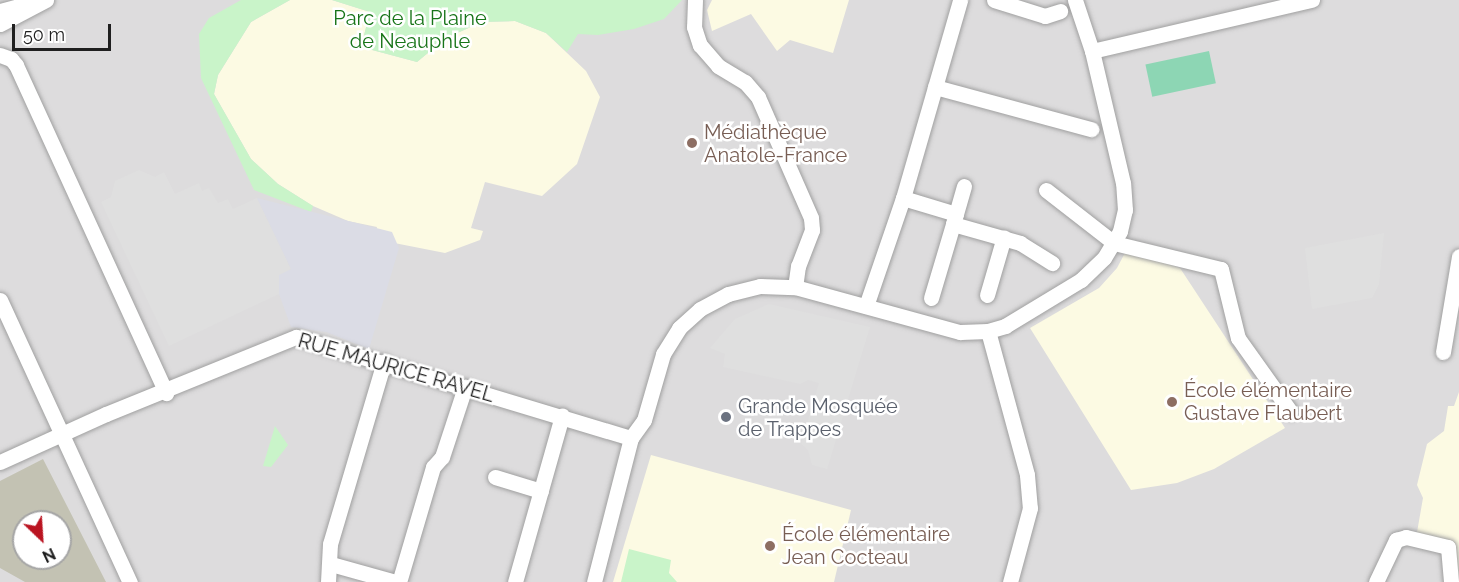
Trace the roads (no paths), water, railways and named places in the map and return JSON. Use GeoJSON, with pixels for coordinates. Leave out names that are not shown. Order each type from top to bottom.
{"type":"FeatureCollection","features":[{"type":"Feature","properties":{"kind":"street"},"geometry":{"type":"LineString","coordinates":[[0,11],[39,0]]}},
{"type":"Feature","properties":{"kind":"street"},"geometry":{"type":"LineString","coordinates":[[0,24],[46,0]]}},
{"type":"Feature","properties":{"kind":"street"},"geometry":{"type":"LineString","coordinates":[[695,0],[694,27],[700,45],[718,66],[745,82],[758,97],[811,218],[812,230],[798,266],[795,287]]}},
{"type":"Feature","properties":{"kind":"street"},"geometry":{"type":"LineString","coordinates":[[866,306],[903,198],[960,0]]}},
{"type":"Feature","properties":{"kind":"street"},"geometry":{"type":"LineString","coordinates":[[993,0],[1045,16],[1060,11]]}},
{"type":"Feature","properties":{"kind":"street"},"geometry":{"type":"LineString","coordinates":[[594,582],[631,438],[644,420],[663,354],[680,328],[700,309],[728,294],[760,286],[795,287],[960,332],[988,331],[1005,327],[1081,280],[1114,243],[1125,210],[1124,183],[1092,51],[1075,0]]}},
{"type":"Feature","properties":{"kind":"street"},"geometry":{"type":"LineString","coordinates":[[1092,51],[1312,0]]}},
{"type":"Feature","properties":{"kind":"street"},"geometry":{"type":"LineString","coordinates":[[0,55],[11,59],[16,65],[166,393]]}},
{"type":"Feature","properties":{"kind":"street"},"geometry":{"type":"LineString","coordinates":[[935,87],[1091,129]]}},
{"type":"Feature","properties":{"kind":"street"},"geometry":{"type":"LineString","coordinates":[[931,298],[964,186]]}},
{"type":"Feature","properties":{"kind":"street"},"geometry":{"type":"LineString","coordinates":[[1046,190],[1114,243],[1221,269],[1238,338],[1290,411]]}},
{"type":"Feature","properties":{"kind":"street"},"geometry":{"type":"LineString","coordinates":[[903,198],[1004,237],[1052,263]]}},
{"type":"Feature","properties":{"kind":"street"},"geometry":{"type":"LineString","coordinates":[[987,296],[1004,237]]}},
{"type":"Feature","properties":{"kind":"street"},"geometry":{"type":"LineString","coordinates":[[1443,352],[1459,256]]}},
{"type":"Feature","properties":{"kind":"street"},"geometry":{"type":"LineString","coordinates":[[0,300],[130,582]]}},
{"type":"Feature","properties":{"kind":"street"},"geometry":{"type":"LineString","coordinates":[[988,331],[1027,475],[1030,507],[1010,582]]}},
{"type":"Feature","properties":{"kind":"street","name":"RUE MAURICE RAVEL"},"geometry":{"type":"LineString","coordinates":[[0,462],[61,434],[166,393],[277,342],[296,338],[384,362],[631,438]]}},
{"type":"Feature","properties":{"kind":"street"},"geometry":{"type":"LineString","coordinates":[[328,582],[331,564],[330,544],[384,362]]}},
{"type":"Feature","properties":{"kind":"street"},"geometry":{"type":"LineString","coordinates":[[331,564],[398,581],[433,467],[442,457],[465,387]]}},
{"type":"Feature","properties":{"kind":"street"},"geometry":{"type":"LineString","coordinates":[[515,582],[562,417]]}},
{"type":"Feature","properties":{"kind":"street"},"geometry":{"type":"LineString","coordinates":[[495,477],[541,491]]}},
{"type":"Feature","properties":{"kind":"street"},"geometry":{"type":"LineString","coordinates":[[1379,581],[1390,548],[1396,540],[1406,537],[1448,548],[1451,582]]}},
{"type":"Feature","properties":{"kind":"place","name":"Médiathèque Anatole-France"},"geometry":{"type":"Point","coordinates":[692,143]}},
{"type":"Feature","properties":{"kind":"place","name":"École élémentaire Gustave Flaubert"},"geometry":{"type":"Point","coordinates":[1172,402]}},
{"type":"Feature","properties":{"kind":"place","name":"Grande Mosquée de Trappes"},"geometry":{"type":"Point","coordinates":[726,417]}},
{"type":"Feature","properties":{"kind":"place","name":"École élémentaire Jean Cocteau"},"geometry":{"type":"Point","coordinates":[770,546]}},
{"type":"Feature","properties":{"kind":"park label","name":"Parc de la Plaine de Neauphle"},"geometry":{"type":"Point","coordinates":[410,30]}}]}
